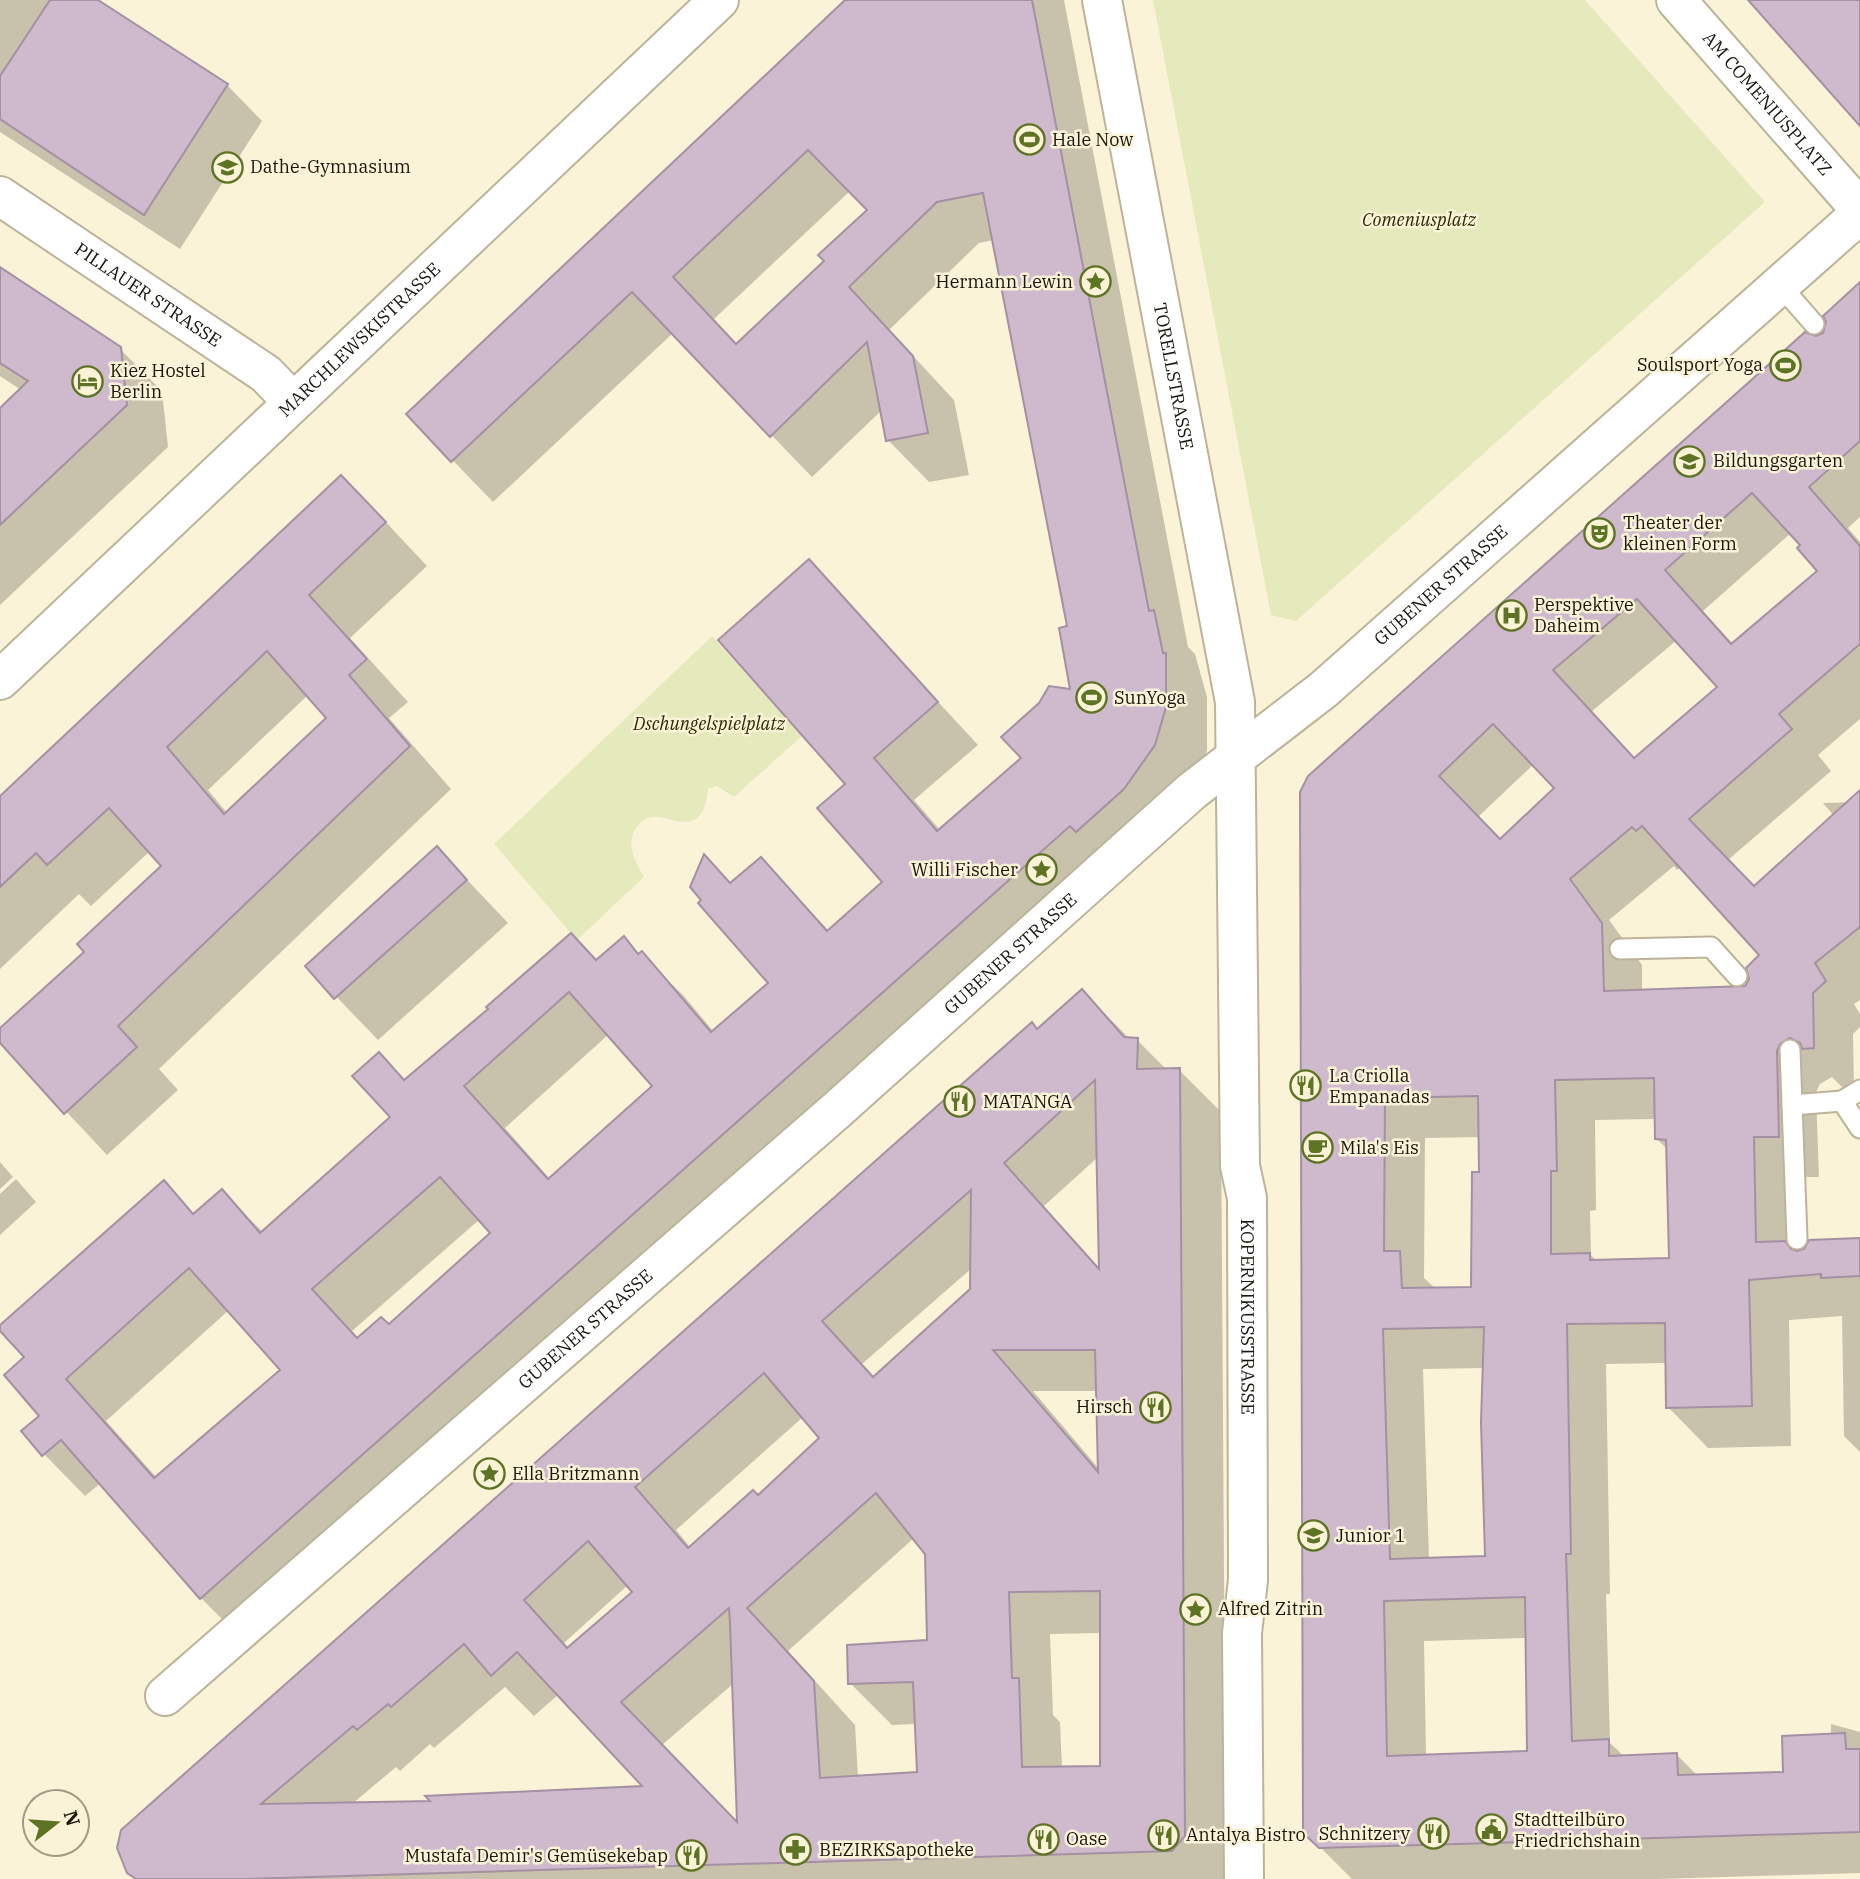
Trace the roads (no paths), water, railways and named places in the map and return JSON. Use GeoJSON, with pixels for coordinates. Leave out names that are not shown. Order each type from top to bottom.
{"type":"FeatureCollection","features":[{"type":"Feature","properties":{"kind":"street","name":"MARCHLEWSKISTRASSE"},"geometry":{"type":"LineString","coordinates":[[0,680],[719,0]]}},
{"type":"Feature","properties":{"kind":"street","name":"TORELLSTRASSE"},"geometry":{"type":"LineString","coordinates":[[1102,0],[1233,690],[1237,755]]}},
{"type":"Feature","properties":{"kind":"street","name":"AM COMENIUSPLATZ"},"geometry":{"type":"LineString","coordinates":[[1676,0],[1860,211]]}},
{"type":"Feature","properties":{"kind":"street","name":"PILLAUER STRASSE"},"geometry":{"type":"LineString","coordinates":[[0,196],[266,374],[292,401]]}},
{"type":"Feature","properties":{"kind":"street","name":"GUBENER STRASSE"},"geometry":{"type":"LineString","coordinates":[[165,1696],[827,1118],[1181,800],[1323,690],[1860,211]]}},
{"type":"Feature","properties":{"kind":"street","name":"KOPERNIKUSSTRASSE"},"geometry":{"type":"LineString","coordinates":[[1237,755],[1240,1166],[1247,1211],[1248,1580],[1242,1633],[1244,1879]]}},
{"type":"Feature","properties":{"kind":"lane"},"geometry":{"type":"LineString","coordinates":[[1780,285],[1814,324]]}},
{"type":"Feature","properties":{"kind":"lane"},"geometry":{"type":"LineString","coordinates":[[1620,949],[1710,947],[1737,976]]}},
{"type":"Feature","properties":{"kind":"lane"},"geometry":{"type":"LineString","coordinates":[[1790,1050],[1797,1239]]}},
{"type":"Feature","properties":{"kind":"lane"},"geometry":{"type":"LineString","coordinates":[[1792,1105],[1842,1101],[1860,1090]]}},
{"type":"Feature","properties":{"kind":"lane"},"geometry":{"type":"LineString","coordinates":[[1842,1101],[1860,1128]]}},
{"type":"Feature","properties":{"kind":"place","name":"Hale Now"},"geometry":{"type":"Point","coordinates":[1029,140]}},
{"type":"Feature","properties":{"kind":"place","name":"Dathe-Gymnasium"},"geometry":{"type":"Point","coordinates":[227,167]}},
{"type":"Feature","properties":{"kind":"place","name":"Hermann Lewin"},"geometry":{"type":"Point","coordinates":[1096,282]}},
{"type":"Feature","properties":{"kind":"place","name":"Soulsport Yoga"},"geometry":{"type":"Point","coordinates":[1786,365]}},
{"type":"Feature","properties":{"kind":"place","name":"Kiez Hostel Berlin"},"geometry":{"type":"Point","coordinates":[87,381]}},
{"type":"Feature","properties":{"kind":"place","name":"Bildungsgarten"},"geometry":{"type":"Point","coordinates":[1690,461]}},
{"type":"Feature","properties":{"kind":"place","name":"Theater der kleinen Form"},"geometry":{"type":"Point","coordinates":[1600,533]}},
{"type":"Feature","properties":{"kind":"place","name":"Perspektive Daheim"},"geometry":{"type":"Point","coordinates":[1511,615]}},
{"type":"Feature","properties":{"kind":"place","name":"SunYoga"},"geometry":{"type":"Point","coordinates":[1091,698]}},
{"type":"Feature","properties":{"kind":"place","name":"Willi Fischer"},"geometry":{"type":"Point","coordinates":[1041,870]}},
{"type":"Feature","properties":{"kind":"place","name":"La Criolla Empanadas"},"geometry":{"type":"Point","coordinates":[1306,1086]}},
{"type":"Feature","properties":{"kind":"place","name":"MATANGA"},"geometry":{"type":"Point","coordinates":[960,1102]}},
{"type":"Feature","properties":{"kind":"place","name":"Mila's Eis"},"geometry":{"type":"Point","coordinates":[1317,1148]}},
{"type":"Feature","properties":{"kind":"place","name":"Hirsch"},"geometry":{"type":"Point","coordinates":[1156,1407]}},
{"type":"Feature","properties":{"kind":"place","name":"Ella Britzmann"},"geometry":{"type":"Point","coordinates":[489,1474]}},
{"type":"Feature","properties":{"kind":"place","name":"Junior 1"},"geometry":{"type":"Point","coordinates":[1313,1536]}},
{"type":"Feature","properties":{"kind":"place","name":"Alfred Zitrin"},"geometry":{"type":"Point","coordinates":[1195,1609]}},
{"type":"Feature","properties":{"kind":"place","name":"Stadtteilbüro Friedrichshain"},"geometry":{"type":"Point","coordinates":[1491,1830]}},
{"type":"Feature","properties":{"kind":"place","name":"Schnitzery"},"geometry":{"type":"Point","coordinates":[1433,1834]}},
{"type":"Feature","properties":{"kind":"place","name":"Antalya Bistro"},"geometry":{"type":"Point","coordinates":[1163,1835]}},
{"type":"Feature","properties":{"kind":"place","name":"Oase"},"geometry":{"type":"Point","coordinates":[1043,1839]}},
{"type":"Feature","properties":{"kind":"place","name":"BEZIRKSapotheke"},"geometry":{"type":"Point","coordinates":[796,1850]}},
{"type":"Feature","properties":{"kind":"place","name":"Mustafa Demir's Gemüsekebap"},"geometry":{"type":"Point","coordinates":[691,1856]}},
{"type":"Feature","properties":{"kind":"park label","name":"Comeniusplatz"},"geometry":{"type":"Point","coordinates":[1419,220]}},
{"type":"Feature","properties":{"kind":"park label","name":"Dschungelspielplatz"},"geometry":{"type":"Point","coordinates":[709,724]}}]}
